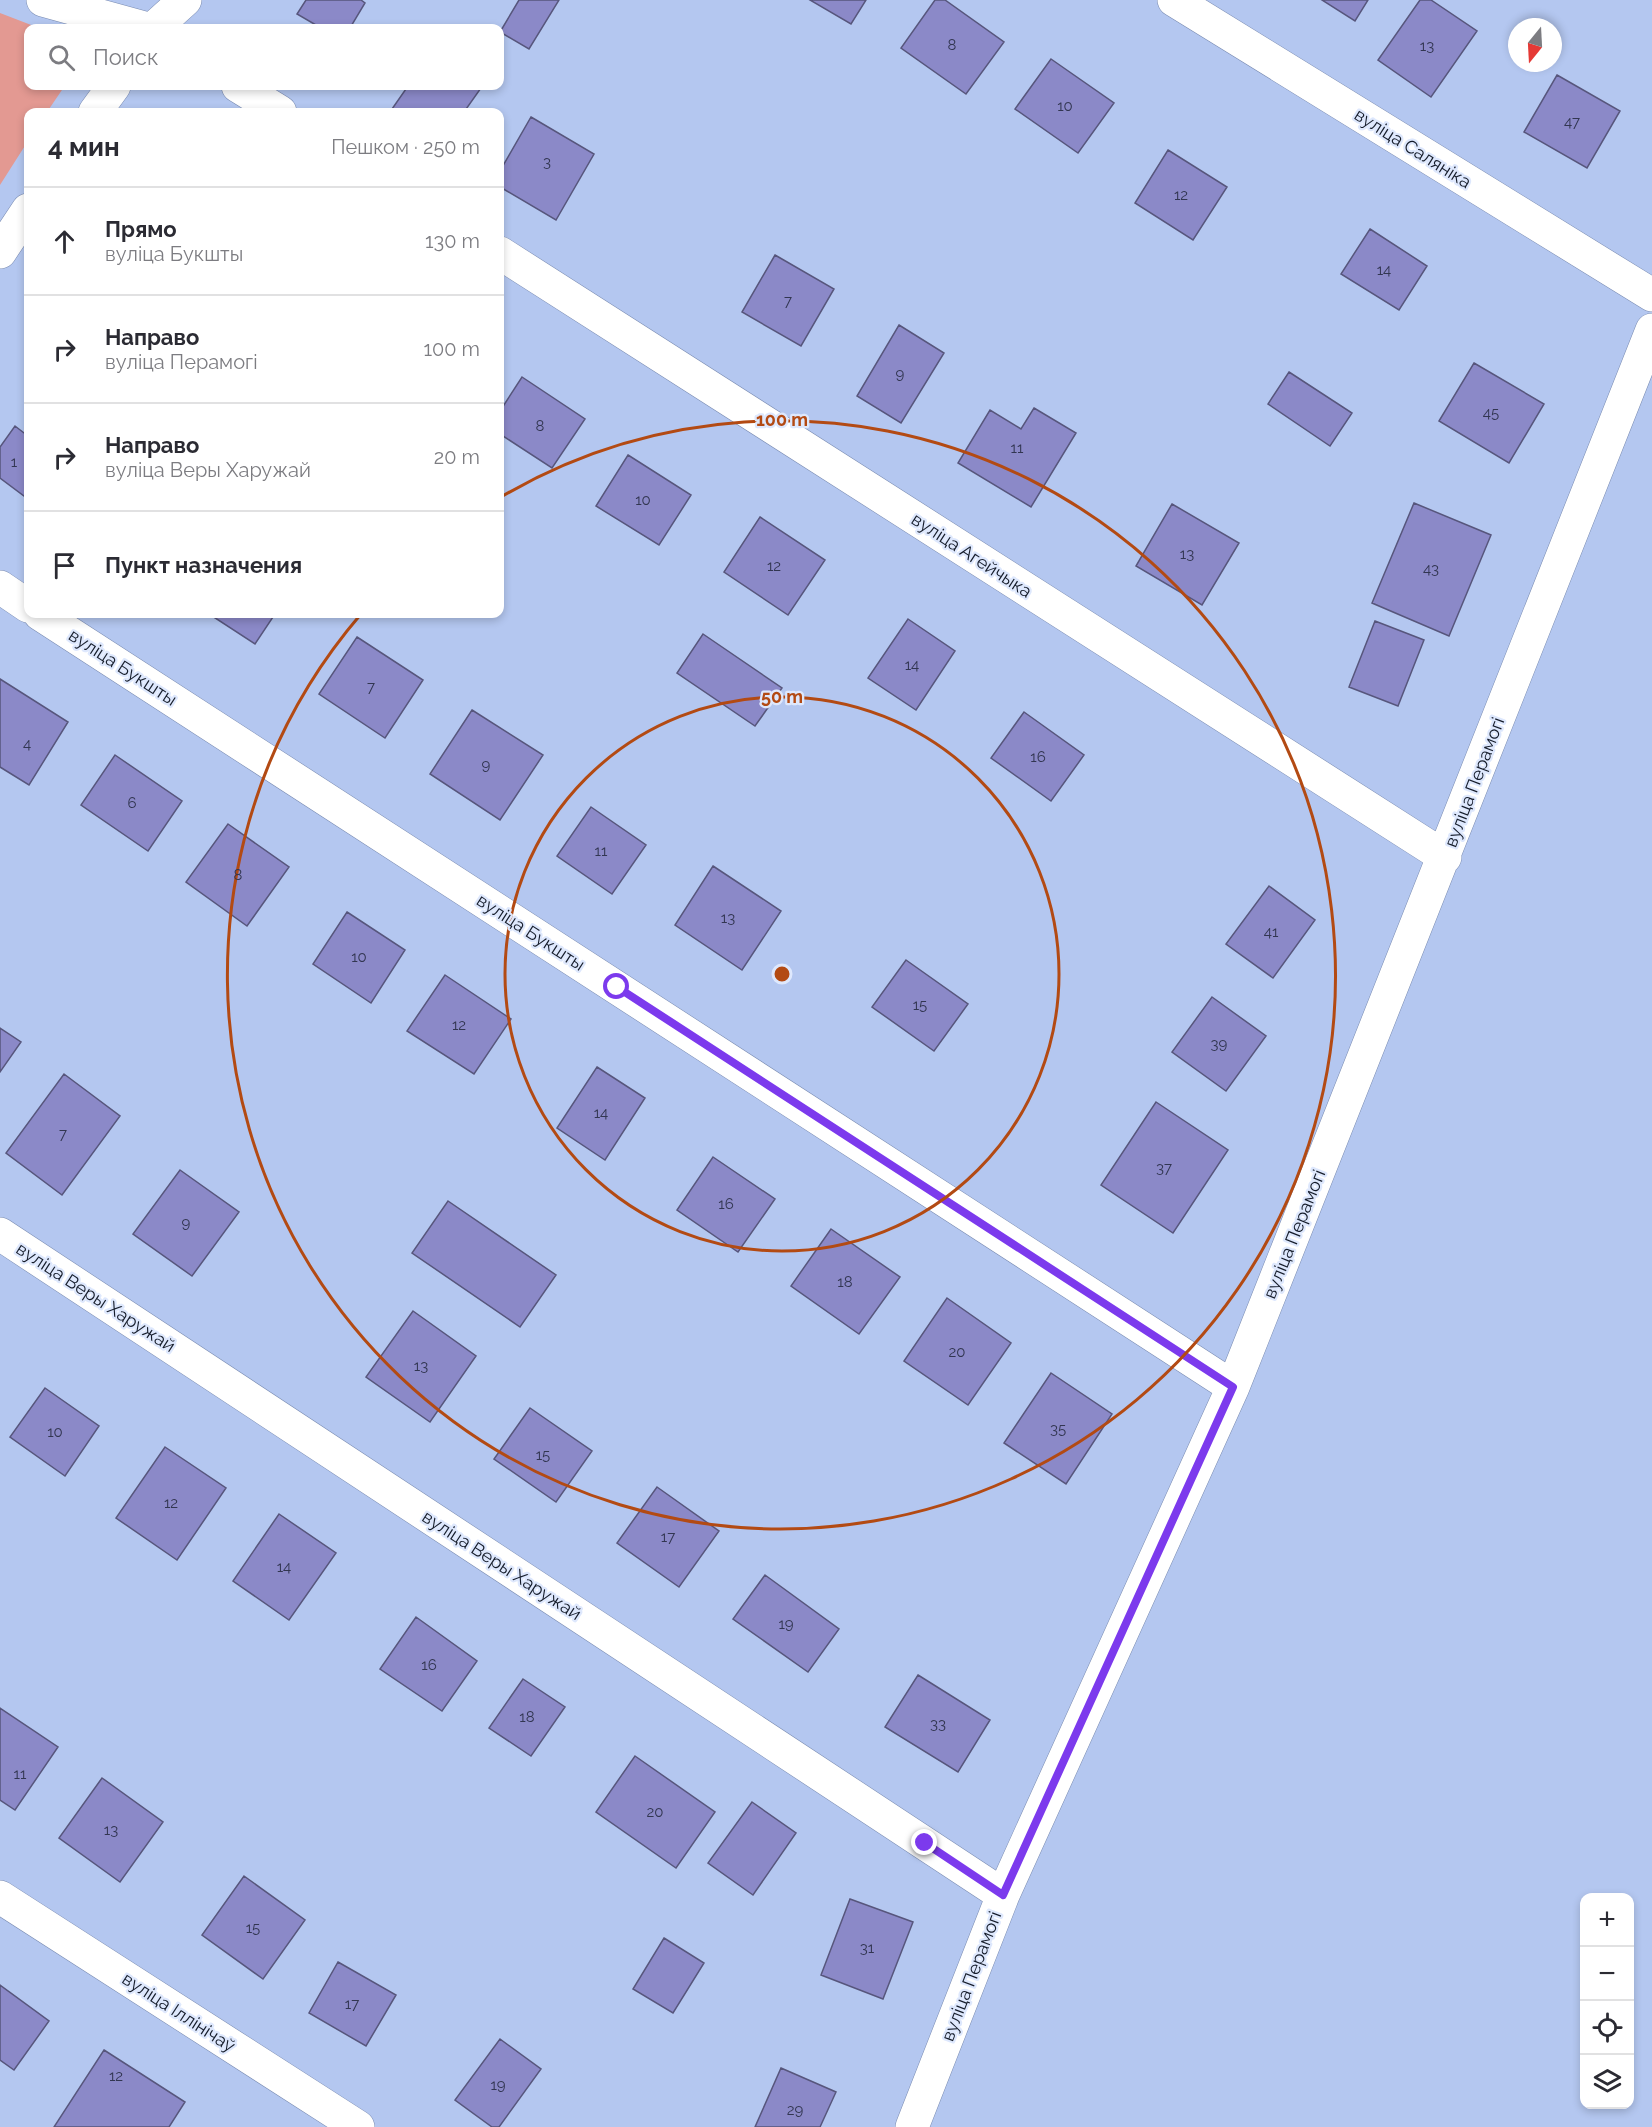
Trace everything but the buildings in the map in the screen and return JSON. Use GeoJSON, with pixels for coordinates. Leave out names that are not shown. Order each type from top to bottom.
{"type":"FeatureCollection","features":[{"type":"Feature","properties":{"kind":"street"},"geometry":{"type":"LineString","coordinates":[[43,0],[130,24]]}},
{"type":"Feature","properties":{"kind":"street"},"geometry":{"type":"LineString","coordinates":[[158,24],[185,0]]}},
{"type":"Feature","properties":{"kind":"street","name":"вуліца Саляніка"},"geometry":{"type":"LineString","coordinates":[[1174,0],[1652,295]]}},
{"type":"Feature","properties":{"kind":"street"},"geometry":{"type":"LineString","coordinates":[[98,108],[111,90]]}},
{"type":"Feature","properties":{"kind":"street"},"geometry":{"type":"LineString","coordinates":[[244,90],[274,108]]}},
{"type":"Feature","properties":{"kind":"street"},"geometry":{"type":"LineString","coordinates":[[0,252],[24,216]]}},
{"type":"Feature","properties":{"kind":"street","name":"вуліца Агейчыка"},"geometry":{"type":"LineString","coordinates":[[504,256],[1445,856]]}},
{"type":"Feature","properties":{"kind":"street","name":"вуліца Перамогі"},"geometry":{"type":"LineString","coordinates":[[912,2127],[1003,1895],[1233,1387],[1652,330]]}},
{"type":"Feature","properties":{"kind":"street"},"geometry":{"type":"LineString","coordinates":[[0,587],[24,603]]}},
{"type":"Feature","properties":{"kind":"street","name":"вуліца Букшты"},"geometry":{"type":"LineString","coordinates":[[46,618],[1233,1387]]}},
{"type":"Feature","properties":{"kind":"street","name":"вуліца Веры Харужай"},"geometry":{"type":"LineString","coordinates":[[0,1234],[1003,1895]]}},
{"type":"Feature","properties":{"kind":"street","name":"вуліца Іллінічаў"},"geometry":{"type":"LineString","coordinates":[[0,1897],[357,2127]]}},
{"type":"Feature","properties":{"kind":"shaded area"},"geometry":{"type":"Polygon","coordinates":[[[0,13],[29,24],[24,24],[24,90],[62,90],[50,108],[24,108],[24,147],[0,185],[0,13]]]}},
{"type":"Feature","properties":{"kind":"route"},"geometry":{"type":"LineString","coordinates":[[617,987],[1233,1387],[1003,1895],[925,1843]]}}]}
